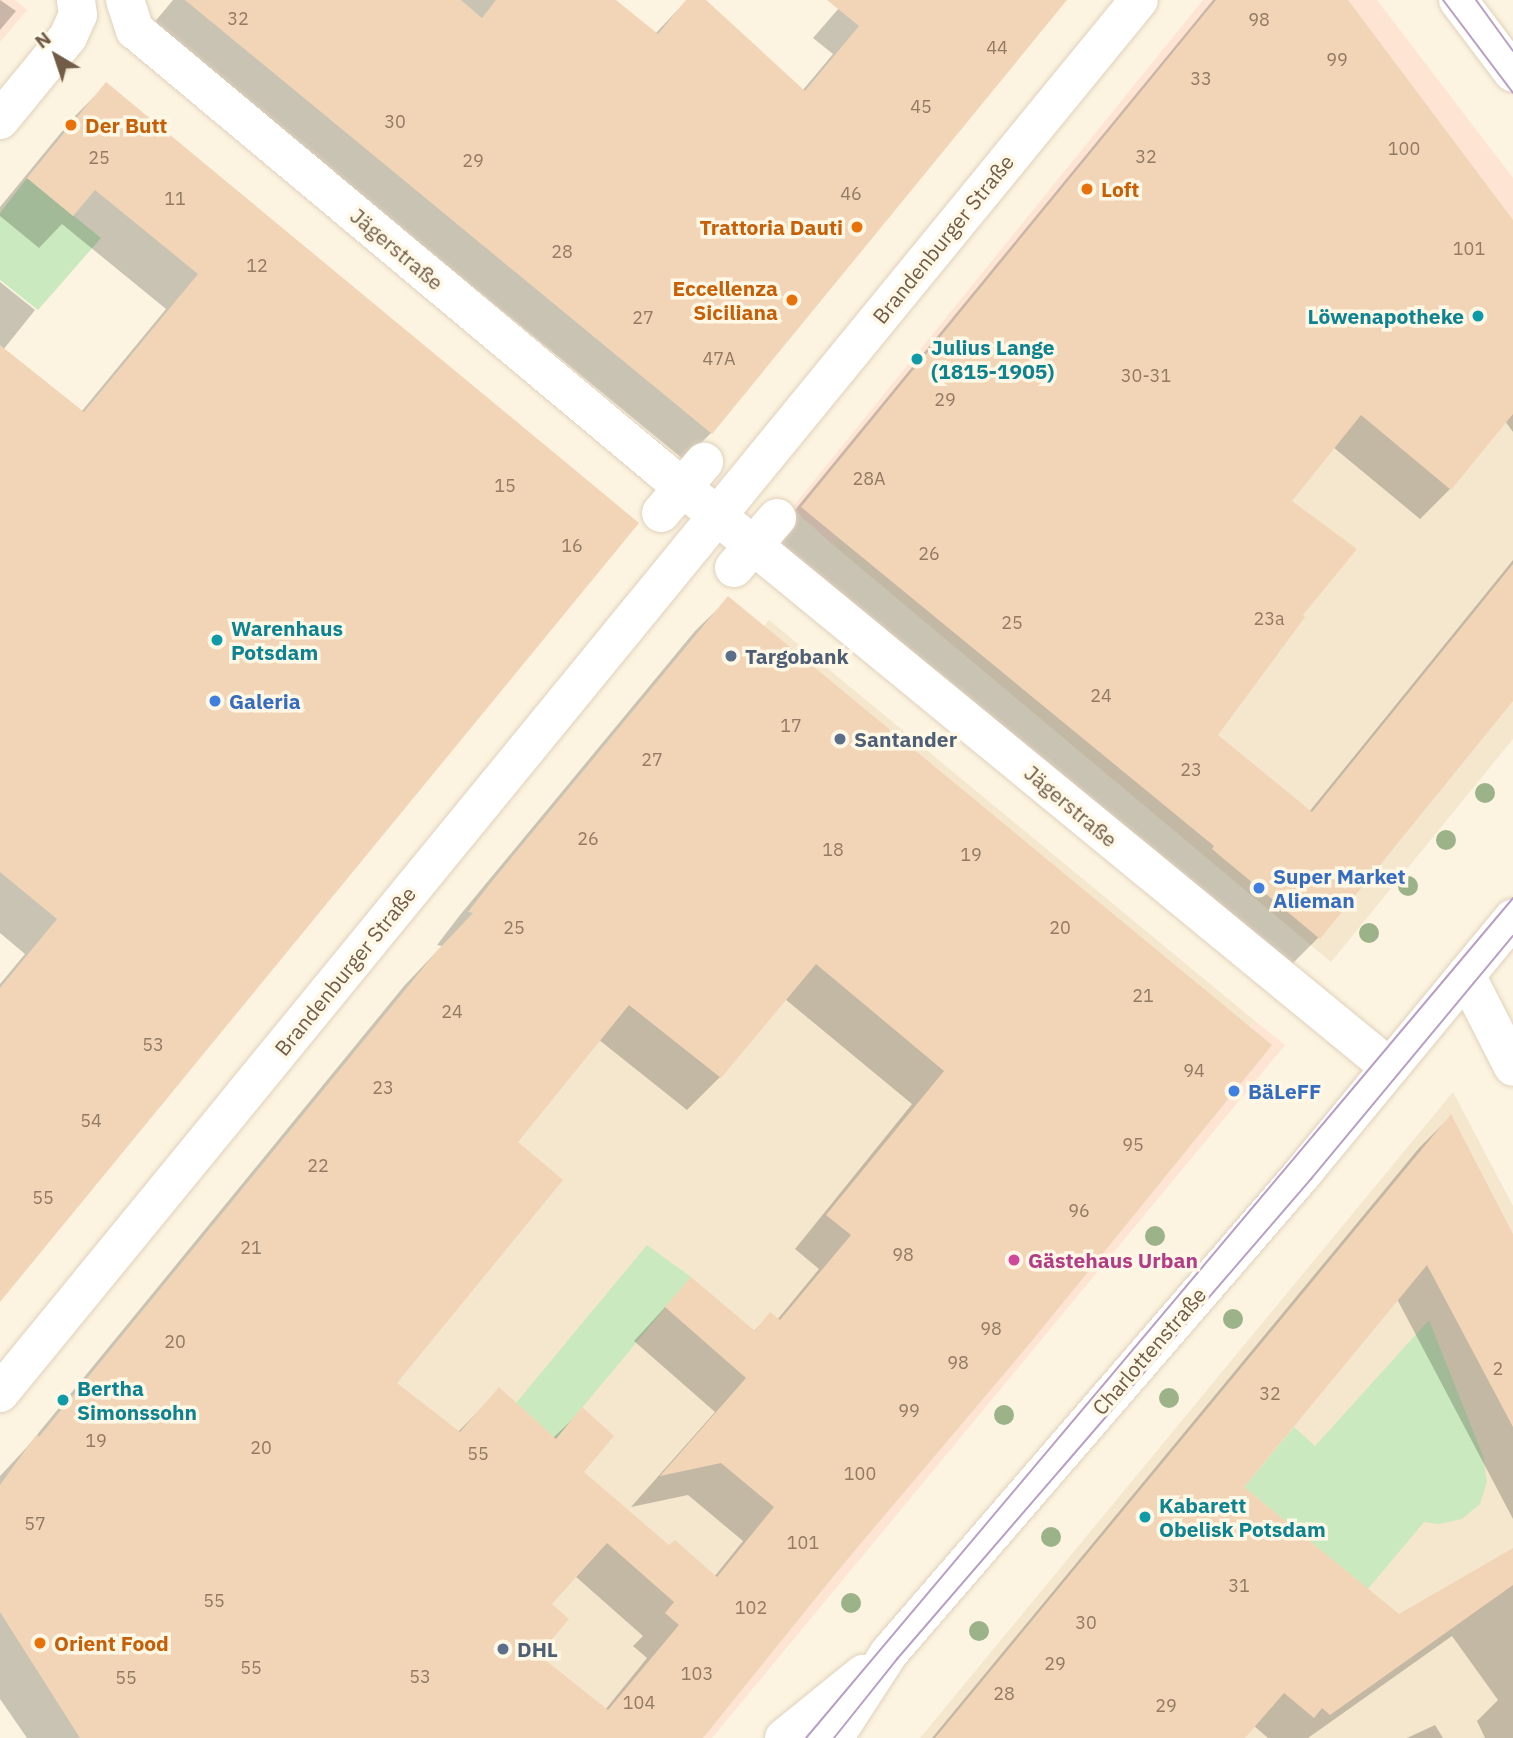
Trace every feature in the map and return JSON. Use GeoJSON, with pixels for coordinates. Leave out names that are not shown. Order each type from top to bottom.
{"type":"FeatureCollection","features":[{"type":"Feature","properties":{"kind":"street"},"geometry":{"type":"LineString","coordinates":[[0,120],[68,37],[78,15],[76,0]]}},
{"type":"Feature","properties":{"kind":"street","name":"Jägerstraße"},"geometry":{"type":"LineString","coordinates":[[125,0],[135,30],[714,512],[1389,1067]]}},
{"type":"Feature","properties":{"kind":"street","name":"Brandenburger Straße"},"geometry":{"type":"LineString","coordinates":[[0,1393],[714,512],[1139,0]]}},
{"type":"Feature","properties":{"kind":"street"},"geometry":{"type":"LineString","coordinates":[[1458,0],[1513,73]]}},
{"type":"Feature","properties":{"kind":"street","name":"Jägerstraße"},"geometry":{"type":"LineString","coordinates":[[714,512],[718,516]]}},
{"type":"Feature","properties":{"kind":"street","name":"Charlottenstraße"},"geometry":{"type":"LineString","coordinates":[[834,1738],[889,1653],[1303,1173],[1513,918]]}},
{"type":"Feature","properties":{"kind":"street"},"geometry":{"type":"LineString","coordinates":[[1466,975],[1513,1067]]}},
{"type":"Feature","properties":{"kind":"street","name":"Charlottenstraße"},"geometry":{"type":"LineString","coordinates":[[784,1738],[889,1653]]}},
{"type":"Feature","properties":{"kind":"shaded area"},"geometry":{"type":"Polygon","coordinates":[[[0,0],[15,0],[27,10],[0,42],[0,0]]]}},
{"type":"Feature","properties":{"kind":"shaded area"},"geometry":{"type":"Polygon","coordinates":[[[1203,0],[1281,0],[832,544],[792,508],[1203,0]]]}},
{"type":"Feature","properties":{"kind":"shaded area"},"geometry":{"type":"Polygon","coordinates":[[[1281,0],[1513,288],[1513,739],[1331,962],[832,544],[1281,0]]]}},
{"type":"Feature","properties":{"kind":"shaded area"},"geometry":{"type":"Polygon","coordinates":[[[1289,0],[1377,0],[1513,178],[1513,288],[1289,0]]]}},
{"type":"Feature","properties":{"kind":"shaded area"},"geometry":{"type":"Polygon","coordinates":[[[769,620],[1255,1021],[660,1738],[14,1538],[769,620]]]}},
{"type":"Feature","properties":{"kind":"shaded area"},"geometry":{"type":"Polygon","coordinates":[[[1255,1021],[1285,1045],[712,1738],[660,1738],[1255,1021]]]}},
{"type":"Feature","properties":{"kind":"shaded area"},"geometry":{"type":"Polygon","coordinates":[[[1453,1092],[1513,1206],[1513,1738],[920,1738],[1453,1092]]]}},
{"type":"Feature","properties":{"kind":"green space"},"geometry":{"type":"Polygon","coordinates":[[[27,178],[101,238],[38,310],[0,280],[0,213],[27,178]]]}},
{"type":"Feature","properties":{"kind":"green space"},"geometry":{"type":"Polygon","coordinates":[[[647,1245],[691,1277],[556,1439],[516,1403],[647,1245]]]}},
{"type":"Feature","properties":{"kind":"green space"},"geometry":{"type":"Polygon","coordinates":[[[1429,1320],[1483,1456],[1487,1482],[1480,1504],[1462,1519],[1439,1524],[1424,1522],[1368,1589],[1244,1487],[1294,1427],[1315,1446],[1429,1320]]]}},
{"type":"Feature","properties":{"kind":"building"},"geometry":{"type":"Polygon","coordinates":[[[185,0],[461,0],[482,18],[496,0],[616,0],[658,34],[686,0],[706,0],[805,91],[859,26],[827,0],[1067,0],[712,434],[185,0]]]}},
{"type":"Feature","properties":{"kind":"building"},"geometry":{"type":"Polygon","coordinates":[[[1216,0],[1348,0],[1513,220],[1513,414],[1451,490],[1361,415],[1292,501],[1357,549],[1303,615],[1305,617],[1218,735],[1312,812],[1513,564],[1513,701],[1320,939],[1212,849],[1214,846],[801,507],[1216,0]]]}},
{"type":"Feature","properties":{"kind":"building","name":"Warenhaus Potsdam"},"geometry":{"type":"Polygon","coordinates":[[[106,82],[639,523],[0,1302],[0,988],[57,919],[0,872],[0,345],[84,412],[198,274],[95,190],[73,216],[27,178],[106,82]]]}},
{"type":"Feature","properties":{"kind":"building"},"geometry":{"type":"Polygon","coordinates":[[[728,596],[1272,1045],[1031,1342],[840,1568],[703,1738],[80,1738],[0,1612],[0,1485],[37,1434],[39,1437],[437,951],[473,913],[468,912],[728,596]],[[816,964],[721,1078],[629,1005],[518,1142],[563,1180],[397,1383],[460,1432],[499,1387],[556,1439],[582,1407],[614,1436],[584,1472],[669,1545],[675,1540],[717,1577],[774,1507],[721,1463],[660,1476],[746,1378],[665,1307],[691,1277],[755,1331],[770,1312],[780,1320],[851,1235],[826,1215],[944,1071],[816,964]],[[607,1543],[552,1604],[569,1619],[539,1655],[608,1710],[679,1625],[665,1613],[674,1602],[607,1543]]]}},
{"type":"Feature","properties":{"kind":"building"},"geometry":{"type":"Polygon","coordinates":[[[1451,1114],[1513,1234],[1513,1427],[1427,1265],[1244,1487],[1399,1614],[1513,1548],[1513,1585],[1330,1715],[1322,1708],[1314,1718],[1284,1693],[1245,1738],[935,1738],[1451,1114]]]}},
{"type":"Feature","properties":{"kind":"tram line"},"geometry":{"type":"LineString","coordinates":[[1443,0],[1513,93]]}},
{"type":"Feature","properties":{"kind":"tram line"},"geometry":{"type":"LineString","coordinates":[[1476,0],[1513,51]]}},
{"type":"Feature","properties":{"kind":"tram line"},"geometry":{"type":"LineString","coordinates":[[806,1738],[1513,898]]}},
{"type":"Feature","properties":{"kind":"tram line"},"geometry":{"type":"LineString","coordinates":[[834,1738],[897,1659],[1311,1179],[1513,936]]}},
{"type":"Feature","properties":{"kind":"place","name":"Der Butt"},"geometry":{"type":"Point","coordinates":[71,125]}},
{"type":"Feature","properties":{"kind":"place","name":"Loft"},"geometry":{"type":"Point","coordinates":[1087,189]}},
{"type":"Feature","properties":{"kind":"place","name":"Trattoria Dauti"},"geometry":{"type":"Point","coordinates":[857,227]}},
{"type":"Feature","properties":{"kind":"place","name":"Eccellenza Siciliana"},"geometry":{"type":"Point","coordinates":[792,300]}},
{"type":"Feature","properties":{"kind":"place","name":"Löwenapotheke"},"geometry":{"type":"Point","coordinates":[1478,316]}},
{"type":"Feature","properties":{"kind":"place","name":"Julius Lange (1815-1905)"},"geometry":{"type":"Point","coordinates":[917,359]}},
{"type":"Feature","properties":{"kind":"place","name":"Warenhaus Potsdam"},"geometry":{"type":"Point","coordinates":[217,640]}},
{"type":"Feature","properties":{"kind":"place","name":"Targobank"},"geometry":{"type":"Point","coordinates":[731,656]}},
{"type":"Feature","properties":{"kind":"place","name":"Galeria"},"geometry":{"type":"Point","coordinates":[215,701]}},
{"type":"Feature","properties":{"kind":"place","name":"Santander"},"geometry":{"type":"Point","coordinates":[840,739]}},
{"type":"Feature","properties":{"kind":"place","name":"Super Market Alieman"},"geometry":{"type":"Point","coordinates":[1259,888]}},
{"type":"Feature","properties":{"kind":"place","name":"BäLeFF"},"geometry":{"type":"Point","coordinates":[1234,1091]}},
{"type":"Feature","properties":{"kind":"place","name":"Gästehaus Urban"},"geometry":{"type":"Point","coordinates":[1014,1260]}},
{"type":"Feature","properties":{"kind":"place","name":"Bertha Simonssohn"},"geometry":{"type":"Point","coordinates":[63,1400]}},
{"type":"Feature","properties":{"kind":"place","name":"Kabarett Obelisk Potsdam"},"geometry":{"type":"Point","coordinates":[1145,1517]}},
{"type":"Feature","properties":{"kind":"place","name":"Orient Food"},"geometry":{"type":"Point","coordinates":[40,1643]}},
{"type":"Feature","properties":{"kind":"place","name":"DHL"},"geometry":{"type":"Point","coordinates":[503,1649]}}]}
